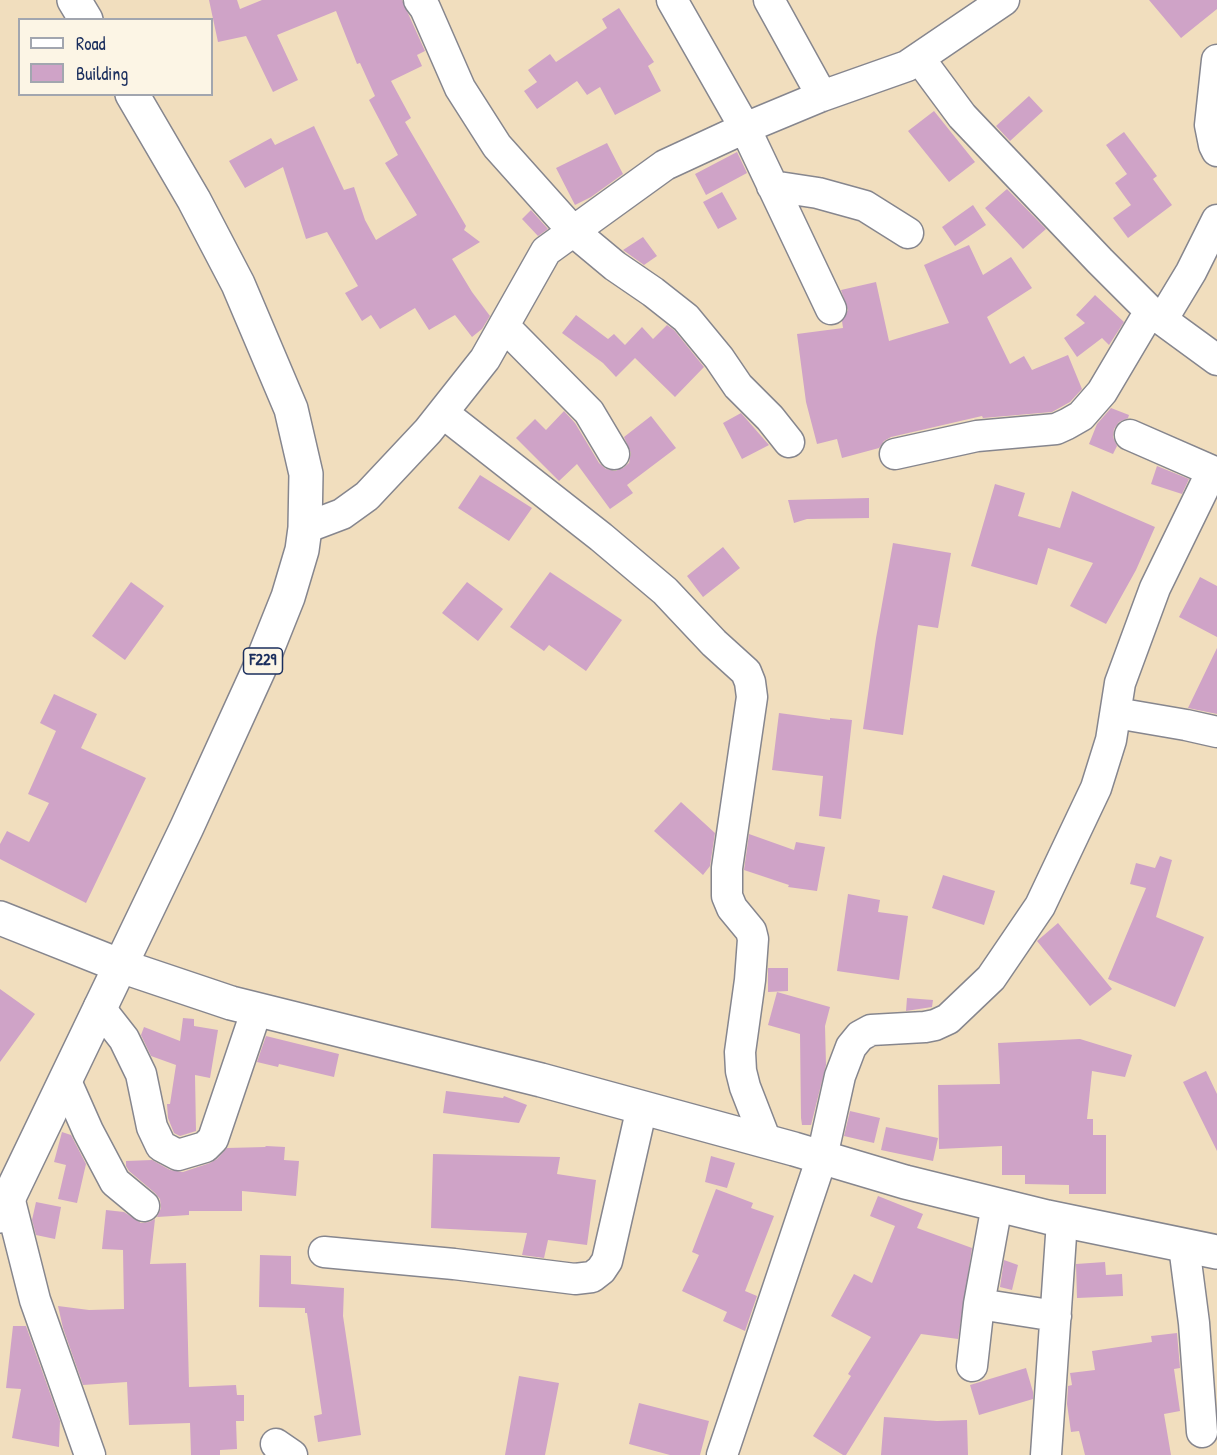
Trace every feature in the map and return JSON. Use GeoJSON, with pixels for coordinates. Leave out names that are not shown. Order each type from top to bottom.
{"type":"FeatureCollection","features":[{"type":"Feature","properties":{"kind":"main road"},"geometry":{"type":"LineString","coordinates":[[74,0],[85,18]]}},
{"type":"Feature","properties":{"kind":"main road","name":"F229"},"geometry":{"type":"LineString","coordinates":[[5,1207],[99,1007],[121,966],[260,667],[288,597],[302,550],[305,528],[306,474],[300,443],[286,398],[238,284],[194,200],[133,96]]}},
{"type":"Feature","properties":{"kind":"main road"},"geometry":{"type":"LineString","coordinates":[[0,918],[121,966],[231,1003],[642,1107],[905,1182],[1062,1221],[1217,1252]]}},
{"type":"Feature","properties":{"kind":"street"},"geometry":{"type":"LineString","coordinates":[[419,0],[425,8],[460,88],[497,146],[573,231],[615,266],[686,318],[719,358],[738,386],[770,418],[789,442]]}},
{"type":"Feature","properties":{"kind":"street"},"geometry":{"type":"LineString","coordinates":[[672,0],[745,128],[831,309]]}},
{"type":"Feature","properties":{"kind":"street"},"geometry":{"type":"LineString","coordinates":[[769,0],[822,96]]}},
{"type":"Feature","properties":{"kind":"street"},"geometry":{"type":"LineString","coordinates":[[305,528],[342,514],[367,496],[428,431],[485,359],[546,251],[665,165],[822,96],[907,66],[1004,0]]}},
{"type":"Feature","properties":{"kind":"street"},"geometry":{"type":"LineString","coordinates":[[919,58],[962,116],[1100,261],[1156,315],[1217,360]]}},
{"type":"Feature","properties":{"kind":"street"},"geometry":{"type":"LineString","coordinates":[[1217,60],[1210,125],[1217,151]]}},
{"type":"Feature","properties":{"kind":"street"},"geometry":{"type":"LineString","coordinates":[[772,186],[818,193],[865,206],[908,233]]}},
{"type":"Feature","properties":{"kind":"street"},"geometry":{"type":"LineString","coordinates":[[895,454],[977,436],[1056,429],[1081,416],[1102,392],[1156,315],[1191,272],[1217,220]]}},
{"type":"Feature","properties":{"kind":"street"},"geometry":{"type":"LineString","coordinates":[[504,326],[590,412],[614,454]]}},
{"type":"Feature","properties":{"kind":"street"},"geometry":{"type":"LineString","coordinates":[[443,413],[601,537],[665,591],[714,643],[746,672],[752,697],[727,868],[727,896],[732,908],[751,931],[753,939],[740,1062],[744,1087],[766,1141]]}},
{"type":"Feature","properties":{"kind":"street"},"geometry":{"type":"LineString","coordinates":[[722,1455],[822,1157],[840,1076],[851,1047],[860,1036],[871,1030],[935,1025],[948,1019],[991,978],[1040,906],[1096,788],[1111,740],[1120,683],[1155,588],[1214,472],[1130,435]]}},
{"type":"Feature","properties":{"kind":"street"},"geometry":{"type":"LineString","coordinates":[[1116,713],[1217,732]]}},
{"type":"Feature","properties":{"kind":"street"},"geometry":{"type":"LineString","coordinates":[[99,1007],[124,1039],[141,1074],[152,1127],[161,1146],[178,1155],[205,1147],[213,1139],[257,1009]]}},
{"type":"Feature","properties":{"kind":"street"},"geometry":{"type":"LineString","coordinates":[[65,1079],[88,1131],[115,1182],[144,1206]]}},
{"type":"Feature","properties":{"kind":"street"},"geometry":{"type":"LineString","coordinates":[[324,1252],[454,1264],[575,1279],[592,1277],[607,1261],[642,1107]]}},
{"type":"Feature","properties":{"kind":"street"},"geometry":{"type":"LineString","coordinates":[[972,1366],[979,1304],[997,1205]]}},
{"type":"Feature","properties":{"kind":"street"},"geometry":{"type":"LineString","coordinates":[[5,1207],[90,1455]]}},
{"type":"Feature","properties":{"kind":"street"},"geometry":{"type":"LineString","coordinates":[[1046,1455],[1062,1221]]}},
{"type":"Feature","properties":{"kind":"street"},"geometry":{"type":"LineString","coordinates":[[1184,1246],[1194,1323],[1202,1432]]}},
{"type":"Feature","properties":{"kind":"street"},"geometry":{"type":"LineString","coordinates":[[979,1304],[1056,1316]]}},
{"type":"Feature","properties":{"kind":"building"},"geometry":{"type":"Polygon","coordinates":[[[209,0],[237,0],[240,9],[262,0],[402,0],[425,51],[417,55],[422,66],[391,81],[411,118],[405,122],[466,226],[464,230],[480,242],[452,259],[490,316],[482,329],[472,337],[455,315],[429,330],[415,308],[380,329],[371,315],[362,321],[345,293],[358,286],[327,232],[306,239],[283,167],[245,188],[229,161],[271,138],[275,145],[314,126],[344,190],[354,187],[365,220],[376,240],[417,215],[385,163],[398,155],[369,100],[375,96],[360,63],[357,64],[336,11],[277,35],[298,80],[273,92],[246,36],[218,42],[209,0]]]}},
{"type":"Feature","properties":{"kind":"building"},"geometry":{"type":"Polygon","coordinates":[[[1149,0],[1217,0],[1217,9],[1181,38],[1149,0]]]}},
{"type":"Feature","properties":{"kind":"building"},"geometry":{"type":"Polygon","coordinates":[[[619,8],[654,62],[648,66],[661,91],[615,115],[600,87],[587,95],[577,81],[537,109],[524,91],[537,82],[528,70],[550,54],[556,62],[607,28],[602,19],[619,8]]]}},
{"type":"Feature","properties":{"kind":"building"},"geometry":{"type":"Polygon","coordinates":[[[1029,96],[1043,111],[1010,141],[996,126],[1029,96]]]}},
{"type":"Feature","properties":{"kind":"building"},"geometry":{"type":"Polygon","coordinates":[[[934,111],[975,162],[949,182],[908,131],[934,111]]]}},
{"type":"Feature","properties":{"kind":"building"},"geometry":{"type":"Polygon","coordinates":[[[1124,132],[1157,176],[1153,179],[1172,205],[1128,238],[1113,218],[1131,205],[1115,183],[1127,174],[1106,145],[1124,132]]]}},
{"type":"Feature","properties":{"kind":"building"},"geometry":{"type":"Polygon","coordinates":[[[607,143],[623,174],[591,197],[575,205],[556,168],[607,143]]]}},
{"type":"Feature","properties":{"kind":"building"},"geometry":{"type":"Polygon","coordinates":[[[737,152],[747,173],[706,195],[695,174],[737,152]]]}},
{"type":"Feature","properties":{"kind":"building"},"geometry":{"type":"Polygon","coordinates":[[[1007,189],[1046,229],[1023,249],[985,208],[1007,189]]]}},
{"type":"Feature","properties":{"kind":"building"},"geometry":{"type":"Polygon","coordinates":[[[722,192],[737,219],[718,229],[703,202],[722,192]]]}},
{"type":"Feature","properties":{"kind":"building"},"geometry":{"type":"Polygon","coordinates":[[[973,205],[986,225],[955,246],[942,227],[973,205]]]}},
{"type":"Feature","properties":{"kind":"building"},"geometry":{"type":"Polygon","coordinates":[[[531,210],[548,229],[538,236],[522,219],[531,210]]]}},
{"type":"Feature","properties":{"kind":"building"},"geometry":{"type":"Polygon","coordinates":[[[643,237],[657,256],[644,265],[623,250],[643,237]]]}},
{"type":"Feature","properties":{"kind":"building"},"geometry":{"type":"Polygon","coordinates":[[[969,245],[983,275],[1011,257],[1032,288],[987,317],[1010,364],[1024,356],[1032,370],[1068,355],[1082,389],[1070,402],[1052,412],[983,418],[982,416],[891,437],[879,448],[842,458],[837,439],[817,444],[806,402],[797,334],[843,328],[842,321],[848,310],[841,290],[876,282],[889,341],[949,323],[924,265],[969,245]]]}},
{"type":"Feature","properties":{"kind":"building"},"geometry":{"type":"Polygon","coordinates":[[[1095,295],[1124,322],[1109,345],[1102,338],[1077,357],[1064,338],[1085,323],[1076,315],[1095,295]]]}},
{"type":"Feature","properties":{"kind":"building"},"geometry":{"type":"Polygon","coordinates":[[[576,315],[608,339],[614,334],[625,345],[642,327],[653,339],[667,325],[674,330],[704,367],[675,397],[635,358],[616,377],[603,363],[562,333],[576,315]]]}},
{"type":"Feature","properties":{"kind":"building"},"geometry":{"type":"Polygon","coordinates":[[[1111,408],[1129,415],[1114,429],[1113,437],[1117,446],[1113,454],[1089,444],[1097,424],[1111,408]]]}},
{"type":"Feature","properties":{"kind":"building"},"geometry":{"type":"Polygon","coordinates":[[[564,411],[575,423],[599,463],[606,469],[615,471],[629,463],[631,453],[624,437],[651,416],[676,448],[627,485],[633,493],[610,509],[577,464],[559,481],[516,438],[535,419],[546,430],[564,411]]]}},
{"type":"Feature","properties":{"kind":"building"},"geometry":{"type":"Polygon","coordinates":[[[741,413],[769,445],[742,459],[723,423],[741,413]]]}},
{"type":"Feature","properties":{"kind":"building"},"geometry":{"type":"Polygon","coordinates":[[[1157,466],[1189,479],[1182,494],[1151,484],[1157,466]]]}},
{"type":"Feature","properties":{"kind":"building"},"geometry":{"type":"Polygon","coordinates":[[[480,475],[532,508],[509,541],[458,508],[480,475]]]}},
{"type":"Feature","properties":{"kind":"building"},"geometry":{"type":"Polygon","coordinates":[[[995,484],[1025,493],[1018,516],[1060,528],[1072,491],[1155,527],[1136,570],[1106,624],[1070,606],[1093,563],[1048,548],[1037,585],[971,566],[995,484]]]}},
{"type":"Feature","properties":{"kind":"building"},"geometry":{"type":"Polygon","coordinates":[[[869,498],[869,518],[807,519],[794,523],[788,500],[869,498]]]}},
{"type":"Feature","properties":{"kind":"building"},"geometry":{"type":"Polygon","coordinates":[[[893,543],[951,553],[938,628],[918,625],[903,735],[863,729],[893,543]]]}},
{"type":"Feature","properties":{"kind":"building"},"geometry":{"type":"Polygon","coordinates":[[[723,547],[740,568],[703,597],[687,576],[723,547]]]}},
{"type":"Feature","properties":{"kind":"building"},"geometry":{"type":"Polygon","coordinates":[[[550,572],[622,620],[586,671],[549,645],[544,651],[510,627],[550,572]]]}},
{"type":"Feature","properties":{"kind":"building"},"geometry":{"type":"Polygon","coordinates":[[[1200,577],[1217,586],[1217,637],[1179,617],[1200,577]]]}},
{"type":"Feature","properties":{"kind":"building"},"geometry":{"type":"Polygon","coordinates":[[[131,582],[164,606],[125,660],[92,636],[131,582]]]}},
{"type":"Feature","properties":{"kind":"building"},"geometry":{"type":"Polygon","coordinates":[[[467,582],[503,609],[478,641],[442,613],[467,582]]]}},
{"type":"Feature","properties":{"kind":"building"},"geometry":{"type":"Polygon","coordinates":[[[1217,648],[1217,714],[1188,708],[1217,648]]]}},
{"type":"Feature","properties":{"kind":"building"},"geometry":{"type":"Polygon","coordinates":[[[54,694],[97,714],[81,748],[146,778],[86,903],[0,859],[0,844],[7,831],[29,842],[49,803],[28,794],[56,731],[40,723],[54,694]]]}},
{"type":"Feature","properties":{"kind":"building"},"geometry":{"type":"Polygon","coordinates":[[[779,713],[830,720],[830,718],[852,720],[841,819],[819,816],[823,776],[772,770],[779,713]]]}},
{"type":"Feature","properties":{"kind":"building"},"geometry":{"type":"Polygon","coordinates":[[[681,802],[715,833],[710,866],[703,875],[654,831],[681,802]]]}},
{"type":"Feature","properties":{"kind":"building"},"geometry":{"type":"Polygon","coordinates":[[[749,834],[794,850],[796,842],[825,847],[817,891],[788,887],[789,885],[744,870],[749,834]]]}},
{"type":"Feature","properties":{"kind":"building"},"geometry":{"type":"Polygon","coordinates":[[[1160,856],[1172,860],[1156,917],[1204,937],[1175,1007],[1108,979],[1146,888],[1130,884],[1136,863],[1155,868],[1160,856]]]}},
{"type":"Feature","properties":{"kind":"building"},"geometry":{"type":"Polygon","coordinates":[[[943,875],[995,891],[984,925],[932,908],[943,875]]]}},
{"type":"Feature","properties":{"kind":"building"},"geometry":{"type":"Polygon","coordinates":[[[848,894],[880,900],[878,912],[908,916],[899,980],[837,971],[848,894]]]}},
{"type":"Feature","properties":{"kind":"building"},"geometry":{"type":"Polygon","coordinates":[[[1058,923],[1112,989],[1090,1006],[1037,941],[1058,923]]]}},
{"type":"Feature","properties":{"kind":"building"},"geometry":{"type":"Polygon","coordinates":[[[768,968],[788,968],[788,991],[768,992],[768,968]]]}},
{"type":"Feature","properties":{"kind":"building"},"geometry":{"type":"Polygon","coordinates":[[[0,989],[35,1014],[0,1062],[0,989]]]}},
{"type":"Feature","properties":{"kind":"building"},"geometry":{"type":"Polygon","coordinates":[[[777,992],[830,1007],[825,1026],[826,1065],[811,1125],[802,1125],[801,1118],[800,1034],[768,1025],[777,992]]]}},
{"type":"Feature","properties":{"kind":"building"},"geometry":{"type":"Polygon","coordinates":[[[907,998],[933,1000],[932,1007],[906,1011],[907,998]]]}},
{"type":"Feature","properties":{"kind":"building"},"geometry":{"type":"Polygon","coordinates":[[[183,1018],[194,1019],[194,1026],[218,1030],[210,1078],[195,1075],[196,1131],[180,1136],[174,1133],[168,1118],[167,1104],[170,1104],[176,1065],[151,1056],[141,1035],[144,1027],[180,1041],[183,1018]]]}},
{"type":"Feature","properties":{"kind":"building"},"geometry":{"type":"Polygon","coordinates":[[[266,1036],[339,1054],[334,1077],[279,1064],[278,1067],[257,1062],[266,1036]]]}},
{"type":"Feature","properties":{"kind":"building"},"geometry":{"type":"Polygon","coordinates":[[[1080,1039],[1132,1055],[1125,1077],[1092,1071],[1087,1119],[1093,1119],[1093,1135],[1106,1135],[1106,1194],[1069,1194],[1069,1185],[1025,1184],[1025,1175],[1002,1175],[1002,1146],[939,1149],[938,1085],[1000,1084],[998,1043],[1080,1039]]]}},
{"type":"Feature","properties":{"kind":"building"},"geometry":{"type":"Polygon","coordinates":[[[1206,1071],[1217,1094],[1217,1151],[1183,1082],[1206,1071]]]}},
{"type":"Feature","properties":{"kind":"building"},"geometry":{"type":"Polygon","coordinates":[[[446,1091],[503,1098],[504,1096],[527,1105],[519,1123],[443,1113],[446,1091]]]}},
{"type":"Feature","properties":{"kind":"building"},"geometry":{"type":"Polygon","coordinates":[[[850,1111],[880,1118],[874,1143],[844,1136],[850,1111]]]}},
{"type":"Feature","properties":{"kind":"building"},"geometry":{"type":"Polygon","coordinates":[[[886,1127],[938,1138],[933,1161],[881,1150],[886,1127]]]}},
{"type":"Feature","properties":{"kind":"building"},"geometry":{"type":"Polygon","coordinates":[[[62,1132],[71,1135],[86,1164],[77,1203],[58,1199],[66,1165],[54,1162],[62,1132]]]}},
{"type":"Feature","properties":{"kind":"building"},"geometry":{"type":"Polygon","coordinates":[[[285,1147],[284,1160],[299,1161],[296,1196],[242,1191],[242,1211],[189,1211],[189,1215],[157,1217],[161,1208],[160,1199],[126,1166],[126,1161],[152,1160],[170,1170],[183,1172],[210,1163],[227,1148],[285,1147]]]}},
{"type":"Feature","properties":{"kind":"building"},"geometry":{"type":"Polygon","coordinates":[[[433,1154],[560,1157],[557,1174],[596,1180],[587,1245],[548,1240],[544,1258],[522,1255],[527,1233],[431,1228],[433,1154]]]}},
{"type":"Feature","properties":{"kind":"building"},"geometry":{"type":"Polygon","coordinates":[[[711,1156],[735,1163],[727,1188],[705,1182],[711,1156]]]}},
{"type":"Feature","properties":{"kind":"building"},"geometry":{"type":"Polygon","coordinates":[[[716,1189],[753,1203],[751,1208],[774,1216],[745,1291],[757,1296],[745,1331],[723,1321],[727,1312],[682,1291],[699,1255],[692,1252],[716,1189]]]}},
{"type":"Feature","properties":{"kind":"building"},"geometry":{"type":"Polygon","coordinates":[[[878,1196],[923,1214],[917,1228],[972,1248],[958,1339],[921,1334],[846,1455],[843,1455],[813,1436],[851,1376],[848,1374],[871,1337],[831,1316],[854,1274],[872,1283],[895,1226],[870,1216],[878,1196]]]}},
{"type":"Feature","properties":{"kind":"building"},"geometry":{"type":"Polygon","coordinates":[[[36,1202],[61,1207],[55,1239],[36,1235],[32,1220],[36,1202]]]}},
{"type":"Feature","properties":{"kind":"building"},"geometry":{"type":"Polygon","coordinates":[[[106,1210],[124,1212],[141,1223],[155,1219],[150,1264],[186,1263],[189,1387],[236,1385],[237,1395],[244,1395],[244,1421],[236,1421],[237,1449],[220,1450],[220,1455],[191,1455],[190,1423],[129,1425],[127,1382],[83,1385],[63,1328],[58,1306],[89,1310],[124,1309],[123,1250],[102,1249],[106,1210]]]}},
{"type":"Feature","properties":{"kind":"building"},"geometry":{"type":"Polygon","coordinates":[[[260,1255],[291,1256],[291,1284],[344,1288],[343,1316],[361,1435],[318,1442],[314,1416],[322,1414],[307,1313],[305,1313],[305,1308],[259,1307],[260,1255]]]}},
{"type":"Feature","properties":{"kind":"building"},"geometry":{"type":"Polygon","coordinates":[[[1004,1260],[1018,1265],[1012,1290],[1000,1287],[1004,1260]]]}},
{"type":"Feature","properties":{"kind":"building"},"geometry":{"type":"Polygon","coordinates":[[[1105,1262],[1106,1275],[1122,1274],[1123,1296],[1077,1298],[1076,1264],[1105,1262]]]}},
{"type":"Feature","properties":{"kind":"building"},"geometry":{"type":"Polygon","coordinates":[[[13,1326],[26,1326],[60,1421],[59,1447],[12,1438],[21,1389],[6,1388],[13,1326]]]}},
{"type":"Feature","properties":{"kind":"building"},"geometry":{"type":"Polygon","coordinates":[[[1177,1333],[1180,1368],[1174,1369],[1180,1411],[1164,1414],[1171,1455],[1085,1455],[1079,1431],[1071,1432],[1067,1404],[1068,1386],[1072,1385],[1070,1373],[1095,1370],[1092,1351],[1152,1342],[1151,1336],[1177,1333]]]}},
{"type":"Feature","properties":{"kind":"building"},"geometry":{"type":"Polygon","coordinates":[[[1026,1368],[1033,1399],[979,1415],[970,1385],[1026,1368]]]}},
{"type":"Feature","properties":{"kind":"building"},"geometry":{"type":"Polygon","coordinates":[[[519,1376],[559,1383],[545,1455],[505,1455],[519,1376]]]}},
{"type":"Feature","properties":{"kind":"building"},"geometry":{"type":"Polygon","coordinates":[[[639,1403],[709,1421],[700,1455],[670,1455],[629,1444],[639,1403]]]}},
{"type":"Feature","properties":{"kind":"building"},"geometry":{"type":"Polygon","coordinates":[[[884,1417],[937,1421],[967,1420],[968,1455],[881,1455],[884,1417]]]}}]}
